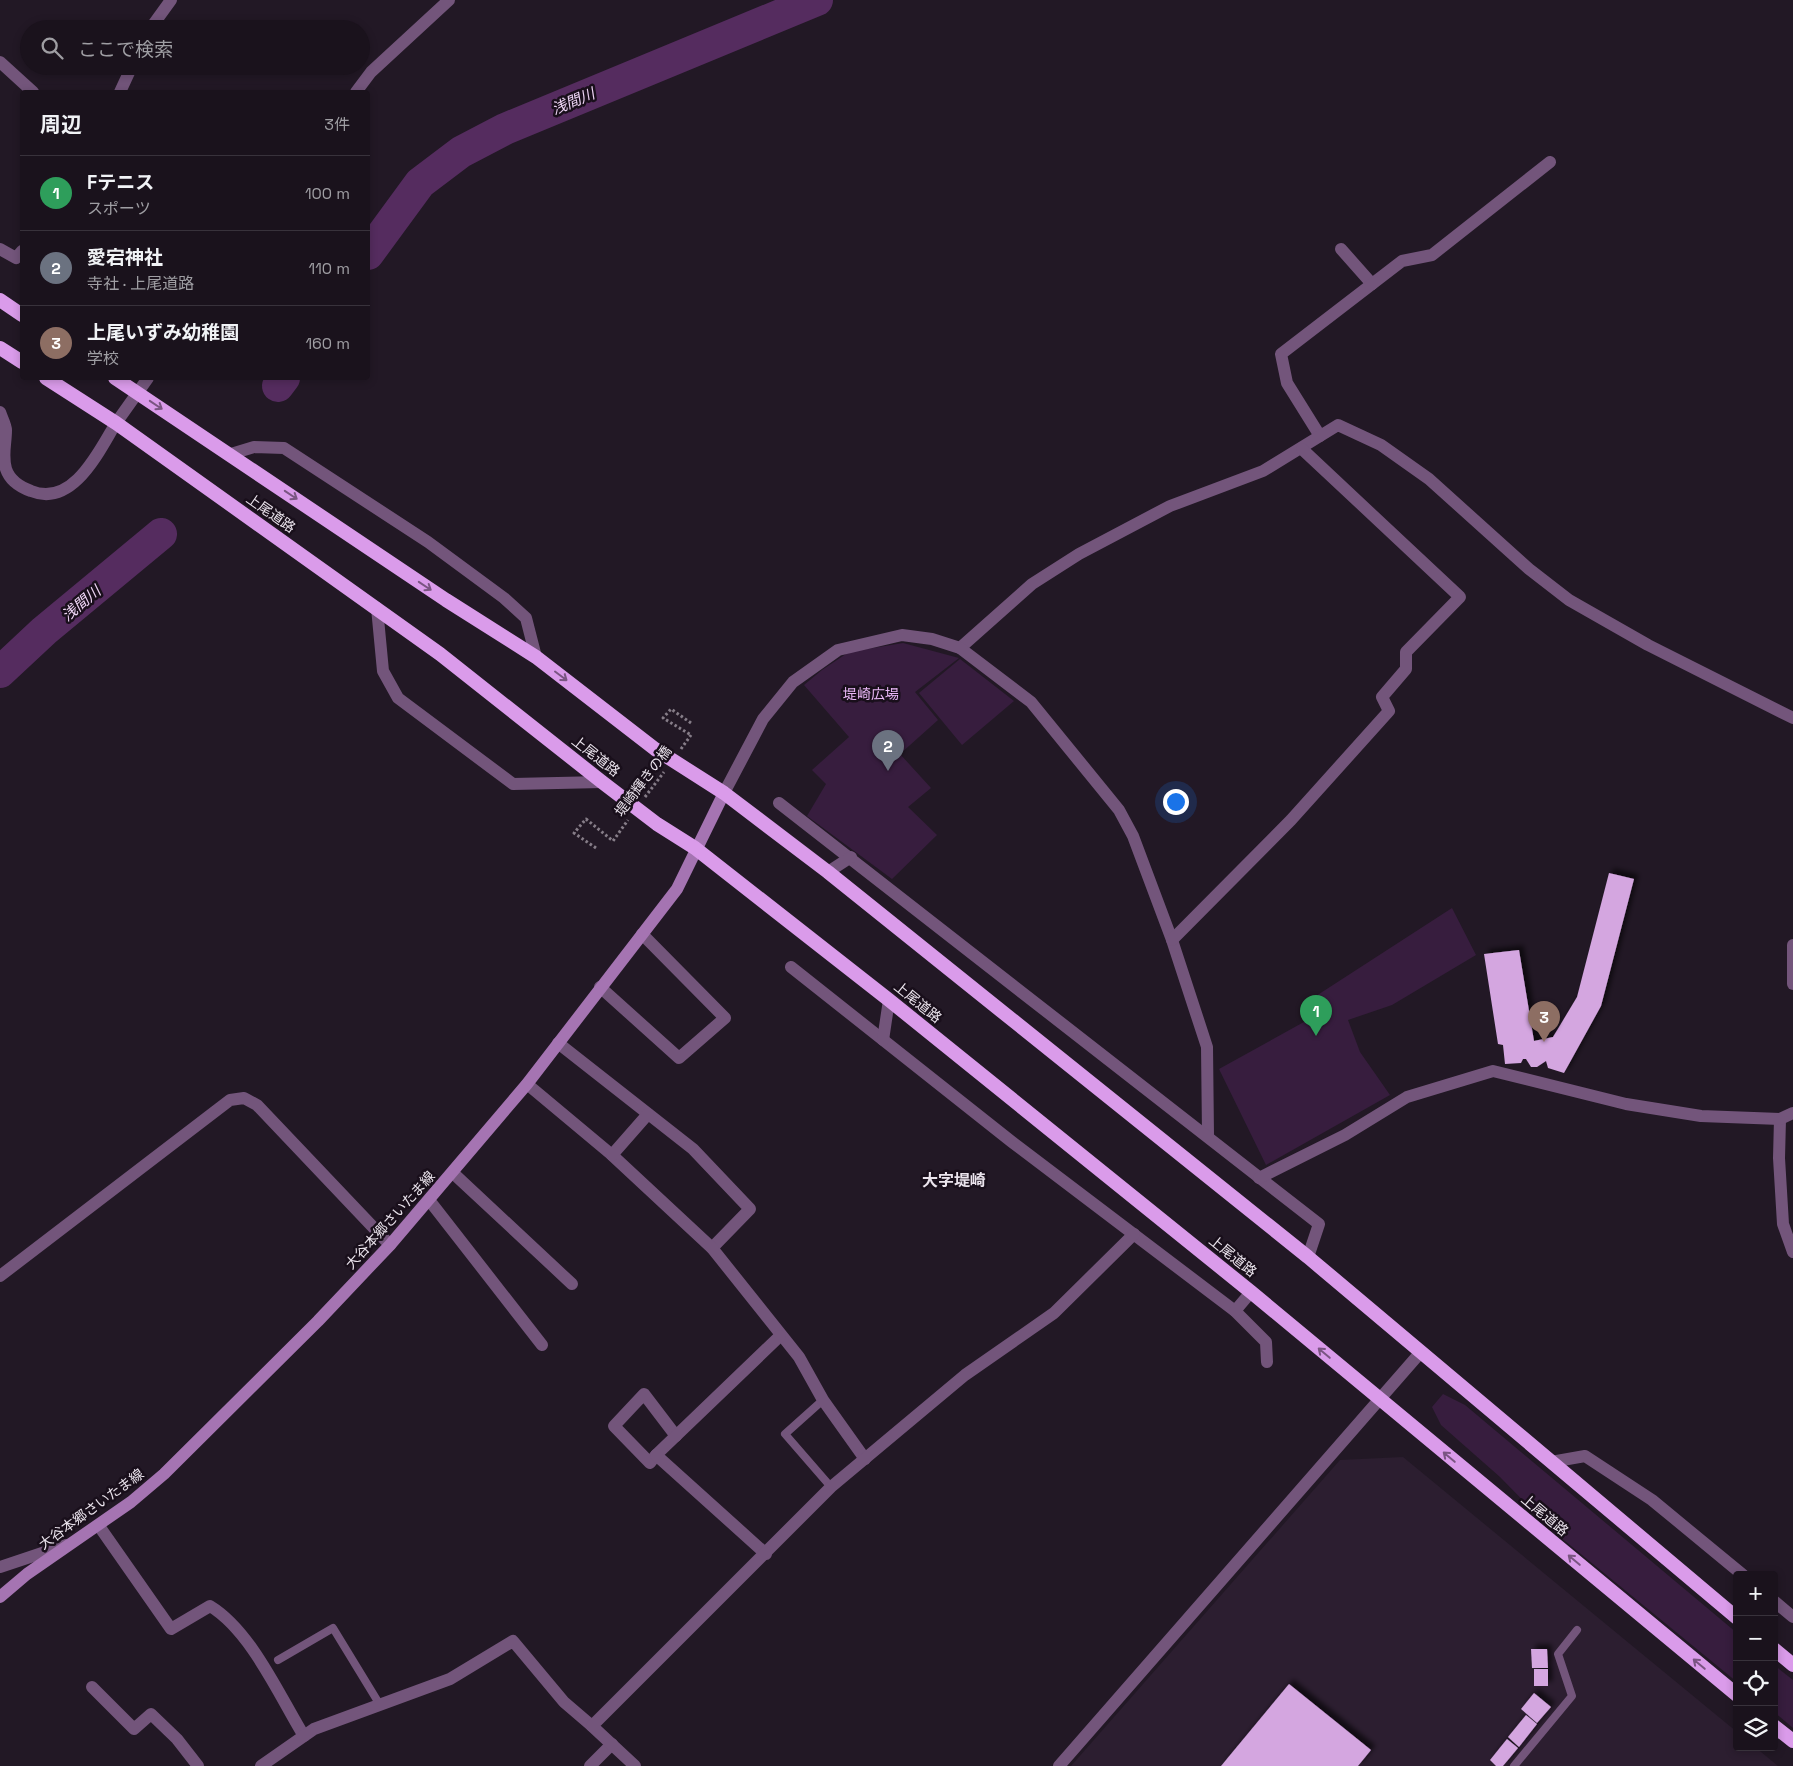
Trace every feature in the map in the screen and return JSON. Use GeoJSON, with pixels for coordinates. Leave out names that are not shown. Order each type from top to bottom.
{"type":"FeatureCollection","features":[{"type":"Feature","properties":{"kind":"highway"},"geometry":{"type":"LineString","coordinates":[[0,300],[20,314]]}},
{"type":"Feature","properties":{"kind":"highway"},"geometry":{"type":"LineString","coordinates":[[0,348],[20,361]]}},
{"type":"Feature","properties":{"kind":"highway","name":"上尾道路"},"geometry":{"type":"LineString","coordinates":[[49,380],[116,422],[440,654],[657,824],[695,848],[889,1000],[1251,1292],[1733,1692]]}},
{"type":"Feature","properties":{"kind":"highway","name":"上尾道路"},"geometry":{"type":"LineString","coordinates":[[118,380],[446,600],[536,657],[655,749],[724,793],[828,872],[1308,1257],[1735,1616]]}},
{"type":"Feature","properties":{"kind":"highway"},"geometry":{"type":"LineString","coordinates":[[1778,1652],[1793,1665]]}},
{"type":"Feature","properties":{"kind":"highway"},"geometry":{"type":"LineString","coordinates":[[1778,1729],[1793,1741]]}},
{"type":"Feature","properties":{"kind":"main road","name":"大谷本郷さいたま線"},"geometry":{"type":"LineString","coordinates":[[0,1597],[70,1544],[99,1526],[164,1474],[318,1322],[390,1245],[527,1084],[677,889],[695,848],[724,793]]}},
{"type":"Feature","properties":{"kind":"street"},"geometry":{"type":"LineString","coordinates":[[157,20],[171,0]]}},
{"type":"Feature","properties":{"kind":"street"},"geometry":{"type":"LineString","coordinates":[[370,73],[443,2]]}},
{"type":"Feature","properties":{"kind":"street"},"geometry":{"type":"LineString","coordinates":[[0,62],[31,90]]}},
{"type":"Feature","properties":{"kind":"street"},"geometry":{"type":"LineString","coordinates":[[121,90],[128,75]]}},
{"type":"Feature","properties":{"kind":"street"},"geometry":{"type":"LineString","coordinates":[[358,90],[369,75]]}},
{"type":"Feature","properties":{"kind":"street"},"geometry":{"type":"LineString","coordinates":[[1320,436],[1287,383],[1281,354],[1402,261],[1432,256],[1550,162]]}},
{"type":"Feature","properties":{"kind":"street"},"geometry":{"type":"LineString","coordinates":[[0,249],[16,258],[20,254]]}},
{"type":"Feature","properties":{"kind":"street"},"geometry":{"type":"LineString","coordinates":[[1341,250],[1372,284]]}},
{"type":"Feature","properties":{"kind":"street"},"geometry":{"type":"LineString","coordinates":[[0,412],[6,428],[3,451],[6,470],[18,486],[38,494],[57,492],[74,483],[92,463],[116,422],[146,380]]}},
{"type":"Feature","properties":{"kind":"street"},"geometry":{"type":"LineString","coordinates":[[960,648],[1032,584],[1079,554],[1170,506],[1263,471],[1302,449],[1338,425],[1381,444],[1429,479],[1529,569],[1569,600],[1648,645],[1793,718]]}},
{"type":"Feature","properties":{"kind":"street"},"geometry":{"type":"LineString","coordinates":[[231,454],[254,447],[284,448],[428,542],[504,598],[526,618],[536,657]]}},
{"type":"Feature","properties":{"kind":"street"},"geometry":{"type":"LineString","coordinates":[[1172,940],[1291,820],[1389,711],[1382,697],[1406,670],[1406,652],[1460,597],[1302,449]]}},
{"type":"Feature","properties":{"kind":"street"},"geometry":{"type":"LineString","coordinates":[[376,608],[383,671],[398,698],[513,784],[602,782]]}},
{"type":"Feature","properties":{"kind":"street"},"geometry":{"type":"LineString","coordinates":[[724,793],[763,719],[793,682],[838,650],[902,635],[932,639],[960,648],[1031,702],[1119,810],[1133,836],[1172,940],[1207,1047],[1208,1135]]}},
{"type":"Feature","properties":{"kind":"street"},"geometry":{"type":"LineString","coordinates":[[778,803],[851,857],[1208,1135],[1258,1178],[1319,1224],[1308,1257]]}},
{"type":"Feature","properties":{"kind":"street"},"geometry":{"type":"LineString","coordinates":[[828,872],[851,857]]}},
{"type":"Feature","properties":{"kind":"street"},"geometry":{"type":"LineString","coordinates":[[600,987],[679,1058],[725,1018],[642,934]]}},
{"type":"Feature","properties":{"kind":"street"},"geometry":{"type":"LineString","coordinates":[[1793,946],[1793,984]]}},
{"type":"Feature","properties":{"kind":"street"},"geometry":{"type":"LineString","coordinates":[[791,967],[1012,1142],[1235,1311],[1266,1342],[1267,1362]]}},
{"type":"Feature","properties":{"kind":"street"},"geometry":{"type":"LineString","coordinates":[[883,1040],[889,1000]]}},
{"type":"Feature","properties":{"kind":"street"},"geometry":{"type":"LineString","coordinates":[[558,1044],[693,1148],[750,1209],[712,1248]]}},
{"type":"Feature","properties":{"kind":"street"},"geometry":{"type":"LineString","coordinates":[[1258,1178],[1346,1135],[1407,1097],[1493,1071],[1626,1104],[1701,1116],[1780,1119],[1793,1113]]}},
{"type":"Feature","properties":{"kind":"street"},"geometry":{"type":"LineString","coordinates":[[527,1084],[612,1155],[712,1248],[780,1336],[800,1357],[823,1400],[865,1458]]}},
{"type":"Feature","properties":{"kind":"street"},"geometry":{"type":"LineString","coordinates":[[0,1276],[230,1100],[244,1098],[257,1105],[390,1245]]}},
{"type":"Feature","properties":{"kind":"street"},"geometry":{"type":"LineString","coordinates":[[612,1155],[648,1114]]}},
{"type":"Feature","properties":{"kind":"street"},"geometry":{"type":"LineString","coordinates":[[1780,1119],[1779,1158],[1783,1224],[1793,1252]]}},
{"type":"Feature","properties":{"kind":"street"},"geometry":{"type":"LineString","coordinates":[[453,1173],[572,1284]]}},
{"type":"Feature","properties":{"kind":"street"},"geometry":{"type":"LineString","coordinates":[[429,1200],[542,1345]]}},
{"type":"Feature","properties":{"kind":"street"},"geometry":{"type":"LineString","coordinates":[[592,1726],[831,1487],[965,1375],[1054,1313],[1134,1234]]}},
{"type":"Feature","properties":{"kind":"street"},"geometry":{"type":"LineString","coordinates":[[1235,1311],[1251,1292]]}},
{"type":"Feature","properties":{"kind":"street"},"geometry":{"type":"LineString","coordinates":[[676,1436],[644,1394],[614,1426],[650,1463],[656,1455],[676,1436],[780,1336]]}},
{"type":"Feature","properties":{"kind":"street"},"geometry":{"type":"LineString","coordinates":[[1060,1766],[1420,1353]]}},
{"type":"Feature","properties":{"kind":"street"},"geometry":{"type":"LineString","coordinates":[[656,1455],[766,1554]]}},
{"type":"Feature","properties":{"kind":"street"},"geometry":{"type":"LineString","coordinates":[[1551,1462],[1585,1456],[1652,1500],[1737,1571]]}},
{"type":"Feature","properties":{"kind":"street"},"geometry":{"type":"LineString","coordinates":[[99,1526],[171,1629],[210,1606],[224,1615],[244,1636],[304,1736]]}},
{"type":"Feature","properties":{"kind":"street"},"geometry":{"type":"LineString","coordinates":[[0,1567],[70,1544]]}},
{"type":"Feature","properties":{"kind":"street"},"geometry":{"type":"LineString","coordinates":[[1778,1604],[1793,1616]]}},
{"type":"Feature","properties":{"kind":"street"},"geometry":{"type":"LineString","coordinates":[[261,1766],[314,1728],[450,1679],[513,1642],[564,1702],[635,1766]]}},
{"type":"Feature","properties":{"kind":"street"},"geometry":{"type":"LineString","coordinates":[[92,1688],[134,1729],[151,1714],[177,1739],[198,1766]]}},
{"type":"Feature","properties":{"kind":"street"},"geometry":{"type":"LineString","coordinates":[[590,1766],[612,1744]]}},
{"type":"Feature","properties":{"kind":"lane"},"geometry":{"type":"LineString","coordinates":[[823,1400],[785,1434],[831,1487]]}},
{"type":"Feature","properties":{"kind":"lane"},"geometry":{"type":"LineString","coordinates":[[278,1660],[332,1628],[380,1705]]}},
{"type":"Feature","properties":{"kind":"lane"},"geometry":{"type":"LineString","coordinates":[[1514,1766],[1572,1696],[1558,1654],[1577,1630]]}},
{"type":"Feature","properties":{"kind":"path","name":"堤崎輝きの橋"},"geometry":{"type":"LineString","coordinates":[[680,750],[691,736],[663,718],[671,709],[692,723]]}},
{"type":"Feature","properties":{"kind":"path","name":"堤崎輝きの橋"},"geometry":{"type":"LineString","coordinates":[[641,803],[669,765]]}},
{"type":"Feature","properties":{"kind":"path","name":"堤崎輝きの橋"},"geometry":{"type":"LineString","coordinates":[[596,848],[574,833],[586,819],[613,841],[630,818]]}},
{"type":"Feature","properties":{"kind":"shaded area"},"geometry":{"type":"Polygon","coordinates":[[[1403,1457],[1733,1729],[1733,1751],[1760,1751],[1778,1766],[1071,1766],[1340,1460],[1403,1457]]]}},
{"type":"Feature","properties":{"kind":"green space","name":"堤崎広場"},"geometry":{"type":"Polygon","coordinates":[[[903,643],[959,658],[915,692],[938,720],[900,754],[931,788],[908,807],[937,835],[892,879],[807,816],[826,784],[812,770],[849,737],[804,685],[849,652],[903,643]]]}},
{"type":"Feature","properties":{"kind":"green space"},"geometry":{"type":"Polygon","coordinates":[[[960,659],[1014,701],[962,745],[919,693],[960,659]]]}},
{"type":"Feature","properties":{"kind":"green space"},"geometry":{"type":"Polygon","coordinates":[[[1452,908],[1476,955],[1392,1005],[1348,1020],[1360,1052],[1390,1095],[1266,1165],[1219,1069],[1322,1012],[1316,996],[1452,908]]]}},
{"type":"Feature","properties":{"kind":"green space"},"geometry":{"type":"Polygon","coordinates":[[[1443,1394],[1465,1405],[1733,1630],[1733,1679],[1554,1532],[1500,1477],[1441,1425],[1432,1407],[1443,1394]]]}},
{"type":"Feature","properties":{"kind":"green space"},"geometry":{"type":"Polygon","coordinates":[[[1778,1668],[1793,1680],[1793,1728],[1778,1715],[1778,1668]]]}},
{"type":"Feature","properties":{"kind":"building"},"geometry":{"type":"Polygon","coordinates":[[[1609,873],[1634,879],[1601,1006],[1564,1073],[1548,1068],[1546,1061],[1537,1067],[1531,1067],[1526,1059],[1523,1059],[1521,1063],[1505,1064],[1503,1045],[1498,1044],[1484,954],[1519,950],[1534,1041],[1553,1037],[1577,997],[1609,873]]]}},
{"type":"Feature","properties":{"kind":"building"},"geometry":{"type":"Polygon","coordinates":[[[1531,1649],[1547,1649],[1548,1668],[1532,1668],[1531,1649]]]}},
{"type":"Feature","properties":{"kind":"building"},"geometry":{"type":"Polygon","coordinates":[[[1534,1669],[1548,1669],[1548,1686],[1534,1686],[1534,1669]]]}},
{"type":"Feature","properties":{"kind":"building"},"geometry":{"type":"Polygon","coordinates":[[[1289,1684],[1371,1750],[1358,1766],[1221,1766],[1289,1684]]]}},
{"type":"Feature","properties":{"kind":"building"},"geometry":{"type":"Polygon","coordinates":[[[1534,1693],[1551,1707],[1537,1723],[1521,1709],[1534,1693]]]}},
{"type":"Feature","properties":{"kind":"building"},"geometry":{"type":"Polygon","coordinates":[[[1526,1715],[1537,1724],[1519,1747],[1508,1737],[1526,1715]]]}},
{"type":"Feature","properties":{"kind":"building"},"geometry":{"type":"Polygon","coordinates":[[[1507,1739],[1518,1748],[1503,1766],[1496,1766],[1490,1760],[1507,1739]]]}},
{"type":"Feature","properties":{"kind":"waterway","name":"浅間川"},"geometry":{"type":"LineString","coordinates":[[370,251],[420,183],[461,152],[505,129],[817,0]]}},
{"type":"Feature","properties":{"kind":"waterway","name":"浅間川"},"geometry":{"type":"LineString","coordinates":[[278,386],[282,380]]}},
{"type":"Feature","properties":{"kind":"waterway","name":"浅間川"},"geometry":{"type":"LineString","coordinates":[[0,672],[44,631],[161,534]]}},
{"type":"Feature","properties":{"kind":"place","name":"愛宕神社"},"geometry":{"type":"Point","coordinates":[888,771]}},
{"type":"Feature","properties":{"kind":"place","name":"Fテニス"},"geometry":{"type":"Point","coordinates":[1316,1036]}},
{"type":"Feature","properties":{"kind":"place","name":"上尾いずみ幼稚園"},"geometry":{"type":"Point","coordinates":[1544,1042]}},
{"type":"Feature","properties":{"kind":"district","name":"大字堤崎"},"geometry":{"type":"Point","coordinates":[954,1180]}}]}
